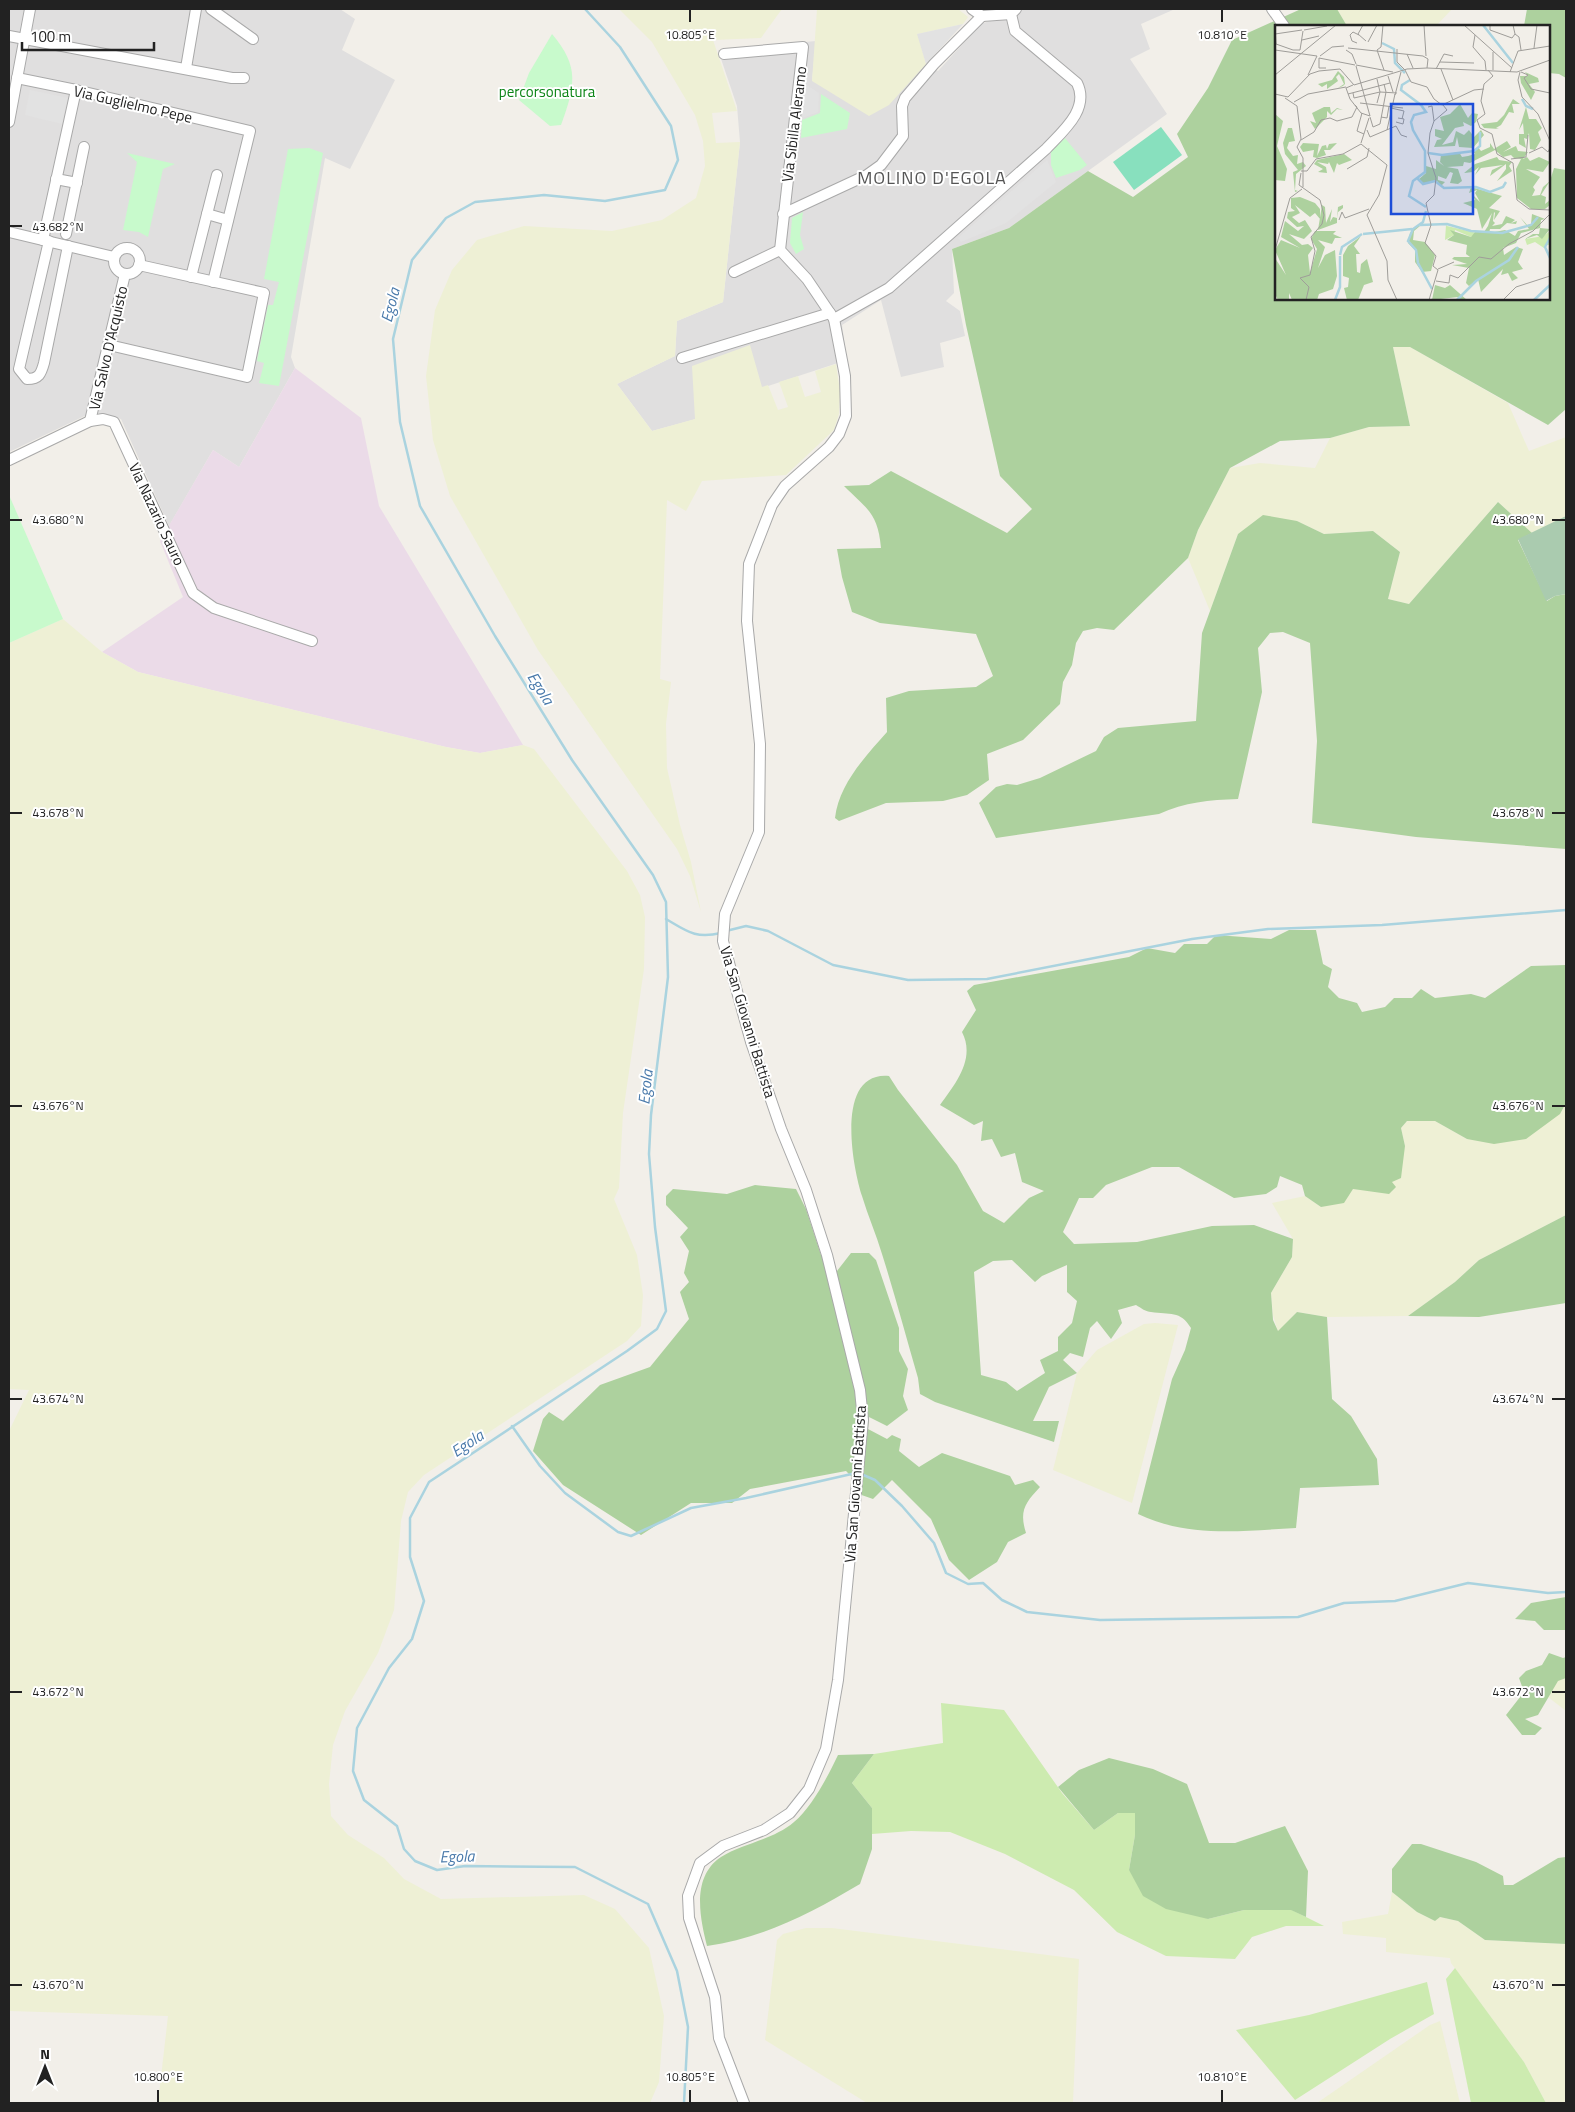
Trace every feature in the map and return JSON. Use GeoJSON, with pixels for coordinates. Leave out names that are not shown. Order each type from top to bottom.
{"type":"FeatureCollection","features":[{"type":"Feature","properties":{"kind":"street"},"geometry":{"type":"LineString","coordinates":[[9,122],[30,9]]}},
{"type":"Feature","properties":{"kind":"street"},"geometry":{"type":"LineString","coordinates":[[186,68],[196,9]]}},
{"type":"Feature","properties":{"kind":"street"},"geometry":{"type":"LineString","coordinates":[[211,9],[252,39]]}},
{"type":"Feature","properties":{"kind":"street"},"geometry":{"type":"LineString","coordinates":[[972,9],[982,16]]}},
{"type":"Feature","properties":{"kind":"street"},"geometry":{"type":"LineString","coordinates":[[1272,9],[1283,25]]}},
{"type":"Feature","properties":{"kind":"street"},"geometry":{"type":"LineString","coordinates":[[682,358],[832,316],[889,288],[1046,149],[1065,129],[1081,105],[1080,90],[1077,84],[1015,31],[1014,11],[982,16],[935,63],[905,98],[902,106],[903,136],[881,165],[868,175],[783,214]]}},
{"type":"Feature","properties":{"kind":"street"},"geometry":{"type":"LineString","coordinates":[[9,36],[232,78],[244,78]]}},
{"type":"Feature","properties":{"kind":"street","name":"Via Sibilla Aleramo"},"geometry":{"type":"LineString","coordinates":[[724,54],[803,47],[780,250]]}},
{"type":"Feature","properties":{"kind":"street","name":"Via Guglielmo Pepe"},"geometry":{"type":"LineString","coordinates":[[17,78],[250,131],[228,220]]}},
{"type":"Feature","properties":{"kind":"street"},"geometry":{"type":"LineString","coordinates":[[68,246],[44,363],[40,375],[35,379],[27,379],[19,369],[46,241],[56,179],[76,90]]}},
{"type":"Feature","properties":{"kind":"street"},"geometry":{"type":"LineString","coordinates":[[66,234],[84,147]]}},
{"type":"Feature","properties":{"kind":"street"},"geometry":{"type":"LineString","coordinates":[[191,277],[217,175]]}},
{"type":"Feature","properties":{"kind":"street"},"geometry":{"type":"LineString","coordinates":[[56,179],[77,183]]}},
{"type":"Feature","properties":{"kind":"street"},"geometry":{"type":"LineString","coordinates":[[207,214],[228,220],[213,282]]}},
{"type":"Feature","properties":{"kind":"street"},"geometry":{"type":"LineString","coordinates":[[9,232],[114,257]]}},
{"type":"Feature","properties":{"kind":"street"},"geometry":{"type":"LineString","coordinates":[[133,248],[140,256],[139,265],[134,272],[125,274],[117,269],[114,257],[121,249],[133,248]]}},
{"type":"Feature","properties":{"kind":"street"},"geometry":{"type":"LineString","coordinates":[[734,272],[780,250],[807,279],[832,316]]}},
{"type":"Feature","properties":{"kind":"street"},"geometry":{"type":"LineString","coordinates":[[109,345],[247,377],[264,294],[139,265]]}},
{"type":"Feature","properties":{"kind":"street","name":"Via Salvo D'Acquisto"},"geometry":{"type":"LineString","coordinates":[[90,421],[125,274]]}},
{"type":"Feature","properties":{"kind":"street","name":"Via San Giovanni Battista"},"geometry":{"type":"LineString","coordinates":[[744,2103],[719,2038],[715,1997],[689,1918],[688,1896],[700,1863],[723,1846],[764,1830],[790,1813],[809,1789],[826,1749],[838,1680],[858,1479],[863,1407],[827,1256],[806,1190],[781,1129],[751,1042],[723,938],[725,914],[759,832],[760,744],[746,621],[749,564],[772,505],[785,486],[829,447],[839,434],[846,416],[845,376],[832,316]]}},
{"type":"Feature","properties":{"kind":"street","name":"Via Nazario Sauro"},"geometry":{"type":"LineString","coordinates":[[9,460],[90,421],[103,419],[114,422],[193,593],[214,608],[312,642]]}},
{"type":"Feature","properties":{"kind":"shaded area"},"geometry":{"type":"Polygon","coordinates":[[[9,9],[340,9],[355,19],[342,50],[395,80],[350,169],[325,158],[291,357],[295,368],[239,467],[213,450],[169,526],[121,419],[93,412],[9,452],[9,9]]]}},
{"type":"Feature","properties":{"kind":"shaded area"},"geometry":{"type":"Polygon","coordinates":[[[1021,9],[1175,9],[1141,24],[1150,49],[1130,59],[1167,114],[1009,228],[952,249],[954,293],[946,301],[960,311],[965,336],[940,343],[944,367],[901,377],[881,300],[842,325],[847,360],[762,388],[696,419],[652,431],[617,384],[675,356],[677,321],[723,302],[740,142],[737,106],[718,50],[816,41],[812,81],[908,82],[926,64],[938,71],[981,24],[1021,9]]]}},
{"type":"Feature","properties":{"kind":"shaded area"},"geometry":{"type":"Polygon","coordinates":[[[963,24],[926,64],[917,34],[963,24]]]}},
{"type":"Feature","properties":{"kind":"shaded area"},"geometry":{"type":"Polygon","coordinates":[[[805,84],[819,93],[818,112],[802,118],[805,84]]]}},
{"type":"Feature","properties":{"kind":"shaded area"},"geometry":{"type":"Polygon","coordinates":[[[30,90],[68,98],[62,124],[25,115],[30,90]]]}},
{"type":"Feature","properties":{"kind":"shaded area"},"geometry":{"type":"Polygon","coordinates":[[[1047,160],[1056,182],[1006,223],[961,242],[958,238],[1047,160]]]}},
{"type":"Feature","properties":{"kind":"shaded area"},"geometry":{"type":"Polygon","coordinates":[[[295,368],[361,418],[379,506],[523,745],[480,753],[446,747],[138,672],[102,652],[183,597],[160,541],[213,450],[239,467],[295,368]]]}},
{"type":"Feature","properties":{"kind":"green space"},"geometry":{"type":"Polygon","coordinates":[[[619,9],[782,9],[761,38],[713,40],[737,111],[712,113],[716,143],[740,142],[723,302],[677,321],[675,356],[617,384],[652,431],[695,419],[692,366],[750,345],[762,387],[768,385],[778,410],[788,407],[779,382],[798,376],[805,397],[821,392],[815,371],[836,364],[840,391],[839,414],[834,430],[786,475],[702,481],[686,511],[667,500],[660,679],[671,682],[666,724],[667,768],[680,825],[691,862],[701,912],[690,876],[677,849],[538,650],[450,496],[433,440],[426,376],[435,310],[452,270],[477,240],[524,226],[612,231],[662,220],[696,198],[705,166],[703,141],[695,115],[652,42],[619,9]]]}},
{"type":"Feature","properties":{"kind":"green space"},"geometry":{"type":"Polygon","coordinates":[[[817,9],[958,9],[968,17],[963,24],[918,34],[926,64],[889,105],[869,116],[812,81],[817,9]]]}},
{"type":"Feature","properties":{"kind":"green space"},"geometry":{"type":"Polygon","coordinates":[[[1301,9],[1337,9],[1346,25],[1275,25],[1275,300],[1550,300],[1550,181],[1554,168],[1566,170],[1566,409],[1548,425],[1410,347],[1393,347],[1410,426],[1369,427],[1330,438],[1280,441],[1230,468],[1198,530],[1188,558],[1114,630],[1097,628],[1083,631],[1076,643],[1072,665],[1063,682],[1060,704],[1023,740],[987,754],[989,780],[967,795],[943,801],[886,803],[839,821],[835,818],[837,806],[847,782],[887,732],[886,698],[909,691],[976,687],[993,676],[976,634],[880,623],[852,612],[842,577],[837,549],[881,548],[877,527],[870,512],[844,486],[869,485],[891,471],[1007,533],[1032,509],[1000,476],[966,325],[952,249],[1009,228],[1088,171],[1133,197],[1188,157],[1177,134],[1208,88],[1232,40],[1301,9]]]}},
{"type":"Feature","properties":{"kind":"green space"},"geometry":{"type":"Polygon","coordinates":[[[1337,9],[1452,9],[1437,25],[1346,25],[1337,9]]]}},
{"type":"Feature","properties":{"kind":"green space"},"geometry":{"type":"Polygon","coordinates":[[[1527,9],[1566,9],[1566,78],[1559,74],[1550,73],[1550,25],[1524,25],[1527,9]]]}},
{"type":"Feature","properties":{"kind":"green space","name":"percorsonatura"},"geometry":{"type":"Polygon","coordinates":[[[552,34],[561,46],[571,67],[572,88],[561,125],[550,126],[519,100],[529,73],[552,34]]]}},
{"type":"Feature","properties":{"kind":"green space"},"geometry":{"type":"Polygon","coordinates":[[[821,94],[850,113],[847,129],[801,138],[802,120],[820,113],[821,94]]]}},
{"type":"Feature","properties":{"kind":"green space"},"geometry":{"type":"Polygon","coordinates":[[[1161,127],[1182,155],[1134,190],[1113,162],[1161,127]]]}},
{"type":"Feature","properties":{"kind":"green space"},"geometry":{"type":"Polygon","coordinates":[[[1065,138],[1087,165],[1080,170],[1056,178],[1051,165],[1051,151],[1065,138]]]}},
{"type":"Feature","properties":{"kind":"green space"},"geometry":{"type":"Polygon","coordinates":[[[309,148],[323,153],[279,386],[259,383],[264,363],[257,361],[268,305],[273,305],[279,282],[264,279],[288,149],[309,148]]]}},
{"type":"Feature","properties":{"kind":"green space"},"geometry":{"type":"Polygon","coordinates":[[[127,153],[175,164],[163,169],[148,237],[139,232],[123,230],[137,162],[127,153]]]}},
{"type":"Feature","properties":{"kind":"green space"},"geometry":{"type":"Polygon","coordinates":[[[803,212],[800,235],[804,249],[796,254],[790,243],[792,218],[803,212]]]}},
{"type":"Feature","properties":{"kind":"green space"},"geometry":{"type":"Polygon","coordinates":[[[1393,347],[1410,347],[1508,403],[1529,451],[1566,437],[1566,516],[1532,533],[1498,502],[1409,604],[1388,599],[1400,552],[1373,531],[1324,534],[1297,521],[1238,534],[1210,611],[1188,558],[1198,530],[1230,468],[1260,463],[1315,468],[1330,438],[1369,427],[1410,426],[1393,347]]]}},
{"type":"Feature","properties":{"kind":"green space"},"geometry":{"type":"Polygon","coordinates":[[[9,495],[63,619],[9,643],[9,495]]]}},
{"type":"Feature","properties":{"kind":"green space"},"geometry":{"type":"Polygon","coordinates":[[[1498,502],[1532,533],[1518,540],[1547,601],[1555,596],[1566,594],[1566,849],[1416,837],[1312,823],[1317,741],[1310,643],[1283,632],[1270,633],[1258,648],[1262,692],[1238,799],[1197,802],[1159,814],[996,838],[979,803],[996,787],[1007,784],[1017,785],[1040,778],[1096,751],[1104,737],[1118,728],[1196,721],[1202,633],[1238,534],[1263,515],[1297,521],[1324,534],[1373,531],[1400,552],[1388,599],[1409,604],[1498,502]]]}},
{"type":"Feature","properties":{"kind":"green space"},"geometry":{"type":"Polygon","coordinates":[[[1566,516],[1566,594],[1555,596],[1546,601],[1518,539],[1566,516]]]}},
{"type":"Feature","properties":{"kind":"green space"},"geometry":{"type":"Polygon","coordinates":[[[63,619],[102,652],[138,672],[446,747],[480,753],[523,745],[534,749],[627,871],[640,895],[645,917],[644,969],[623,1113],[619,1188],[614,1199],[637,1255],[643,1295],[641,1326],[627,1341],[424,1475],[408,1492],[401,1521],[394,1610],[378,1653],[345,1711],[333,1745],[329,1784],[331,1816],[348,1835],[384,1858],[404,1879],[441,1899],[584,1895],[615,1909],[649,1948],[664,2016],[659,2082],[650,2103],[158,2103],[168,2016],[9,2011],[9,1431],[29,1390],[9,1389],[9,643],[63,619]]]}},
{"type":"Feature","properties":{"kind":"green space"},"geometry":{"type":"Polygon","coordinates":[[[1289,930],[1316,930],[1323,964],[1332,969],[1328,987],[1339,998],[1357,1003],[1362,1012],[1385,1007],[1394,998],[1412,998],[1421,989],[1435,998],[1471,994],[1485,998],[1531,966],[1566,965],[1566,1103],[1560,1114],[1526,1139],[1494,1144],[1467,1139],[1435,1121],[1407,1121],[1401,1128],[1405,1146],[1401,1178],[1392,1182],[1396,1187],[1389,1194],[1353,1189],[1344,1203],[1321,1207],[1305,1196],[1302,1185],[1280,1176],[1277,1187],[1266,1194],[1234,1198],[1179,1167],[1152,1167],[1106,1185],[1093,1198],[1079,1198],[1063,1232],[1074,1244],[1137,1242],[1212,1226],[1254,1225],[1293,1239],[1292,1257],[1271,1293],[1273,1320],[1278,1331],[1297,1312],[1327,1317],[1332,1399],[1351,1416],[1377,1459],[1379,1485],[1300,1488],[1296,1528],[1235,1531],[1195,1530],[1157,1522],[1138,1514],[1172,1379],[1185,1350],[1191,1328],[1187,1322],[1174,1314],[1149,1312],[1136,1305],[1118,1310],[1122,1323],[1111,1339],[1097,1321],[1090,1328],[1083,1357],[1070,1353],[1063,1360],[1077,1373],[1049,1387],[1033,1421],[1059,1421],[1054,1442],[935,1402],[920,1394],[918,1378],[880,1247],[858,1182],[854,1163],[851,1122],[854,1104],[861,1088],[872,1078],[889,1076],[957,1165],[983,1211],[1004,1223],[1029,1198],[1044,1191],[1022,1182],[1015,1153],[1001,1157],[992,1139],[981,1141],[983,1121],[974,1125],[940,1105],[952,1089],[965,1061],[967,1052],[966,1042],[962,1032],[976,1010],[967,991],[974,985],[1129,957],[1147,948],[1175,953],[1184,944],[1207,944],[1216,935],[1271,939],[1289,930]],[[1012,1260],[993,1261],[974,1272],[981,1375],[1006,1382],[1017,1391],[1045,1373],[1040,1360],[1058,1351],[1058,1337],[1072,1323],[1077,1301],[1067,1292],[1067,1265],[1042,1276],[1035,1282],[1012,1260]]]}},
{"type":"Feature","properties":{"kind":"green space"},"geometry":{"type":"Polygon","coordinates":[[[1566,1103],[1566,1215],[1479,1260],[1455,1282],[1408,1316],[1327,1317],[1297,1312],[1278,1332],[1273,1315],[1271,1293],[1292,1257],[1293,1239],[1272,1203],[1305,1196],[1321,1207],[1353,1189],[1392,1182],[1405,1146],[1401,1128],[1407,1121],[1435,1121],[1467,1139],[1560,1114],[1566,1103]]]}},
{"type":"Feature","properties":{"kind":"green space"},"geometry":{"type":"Polygon","coordinates":[[[755,1185],[796,1189],[806,1209],[821,1255],[837,1271],[851,1253],[869,1253],[876,1260],[899,1328],[899,1351],[908,1369],[903,1396],[908,1410],[887,1426],[869,1417],[868,1429],[887,1439],[892,1435],[901,1439],[899,1451],[919,1467],[942,1453],[1010,1476],[1015,1485],[1033,1480],[1040,1487],[1030,1498],[1023,1513],[1026,1533],[1008,1542],[997,1562],[969,1580],[949,1560],[931,1519],[892,1480],[873,1499],[853,1492],[853,1478],[846,1471],[750,1489],[732,1503],[691,1503],[641,1535],[563,1485],[533,1451],[543,1419],[549,1412],[563,1421],[600,1385],[650,1367],[689,1319],[680,1292],[689,1282],[684,1273],[689,1251],[680,1237],[688,1228],[666,1205],[666,1196],[673,1189],[727,1194],[755,1185]]]}},
{"type":"Feature","properties":{"kind":"green space"},"geometry":{"type":"Polygon","coordinates":[[[1566,1215],[1566,1303],[1479,1317],[1408,1316],[1455,1282],[1479,1260],[1566,1215]]]}},
{"type":"Feature","properties":{"kind":"green space"},"geometry":{"type":"Polygon","coordinates":[[[1144,1324],[1178,1325],[1132,1503],[1053,1470],[1077,1373],[1097,1350],[1144,1324]]]}},
{"type":"Feature","properties":{"kind":"green space"},"geometry":{"type":"Polygon","coordinates":[[[1566,1597],[1566,1630],[1544,1630],[1535,1621],[1515,1619],[1531,1603],[1566,1597]]]}},
{"type":"Feature","properties":{"kind":"green space"},"geometry":{"type":"Polygon","coordinates":[[[1549,1653],[1563,1658],[1566,1657],[1566,1678],[1558,1681],[1538,1715],[1525,1719],[1542,1728],[1535,1735],[1522,1735],[1506,1715],[1524,1692],[1519,1678],[1526,1671],[1542,1665],[1549,1653]]]}},
{"type":"Feature","properties":{"kind":"green space"},"geometry":{"type":"Polygon","coordinates":[[[1566,1678],[1566,1711],[1548,1697],[1558,1680],[1566,1678]]]}},
{"type":"Feature","properties":{"kind":"green space"},"geometry":{"type":"Polygon","coordinates":[[[941,1703],[1004,1710],[1062,1793],[1094,1830],[1118,1813],[1135,1813],[1135,1835],[1129,1870],[1208,1919],[1244,1910],[1292,1910],[1324,1926],[1286,1926],[1252,1937],[1235,1959],[1166,1956],[1117,1932],[1074,1890],[1005,1854],[950,1832],[911,1831],[872,1834],[872,1808],[852,1783],[874,1754],[943,1743],[941,1703]]]}},
{"type":"Feature","properties":{"kind":"green space"},"geometry":{"type":"Polygon","coordinates":[[[874,1754],[852,1783],[872,1808],[872,1849],[860,1884],[823,1905],[768,1931],[707,1946],[700,1911],[700,1898],[705,1875],[711,1865],[730,1852],[777,1833],[801,1816],[813,1800],[838,1755],[874,1754]]]}},
{"type":"Feature","properties":{"kind":"green space"},"geometry":{"type":"Polygon","coordinates":[[[1109,1758],[1153,1769],[1187,1784],[1209,1843],[1235,1843],[1285,1826],[1308,1871],[1306,1917],[1291,1910],[1244,1910],[1208,1919],[1166,1909],[1143,1896],[1129,1870],[1135,1835],[1135,1813],[1118,1813],[1094,1830],[1058,1787],[1079,1770],[1109,1758]]]}},
{"type":"Feature","properties":{"kind":"green space"},"geometry":{"type":"Polygon","coordinates":[[[1412,1844],[1421,1844],[1476,1862],[1503,1876],[1504,1885],[1513,1885],[1558,1858],[1566,1857],[1566,1944],[1485,1940],[1458,1921],[1440,1917],[1435,1921],[1417,1912],[1392,1892],[1392,1869],[1412,1844]]]}},
{"type":"Feature","properties":{"kind":"green space"},"geometry":{"type":"Polygon","coordinates":[[[1392,1892],[1417,1912],[1435,1921],[1439,1917],[1458,1921],[1485,1940],[1566,1944],[1566,2103],[1546,2103],[1524,2062],[1451,1963],[1450,1958],[1386,1952],[1386,1938],[1343,1934],[1342,1922],[1388,1914],[1392,1892]]]}},
{"type":"Feature","properties":{"kind":"green space"},"geometry":{"type":"Polygon","coordinates":[[[806,1928],[832,1928],[1079,1959],[1073,2103],[867,2103],[765,2040],[777,1940],[783,1934],[806,1928]]]}},
{"type":"Feature","properties":{"kind":"green space"},"geometry":{"type":"Polygon","coordinates":[[[1455,1968],[1524,2062],[1546,2103],[1471,2103],[1446,1979],[1455,1968]]]}},
{"type":"Feature","properties":{"kind":"green space"},"geometry":{"type":"Polygon","coordinates":[[[1427,1982],[1434,2014],[1390,2039],[1295,2100],[1236,2030],[1309,2015],[1427,1982]]]}},
{"type":"Feature","properties":{"kind":"green space"},"geometry":{"type":"Polygon","coordinates":[[[1440,2021],[1460,2103],[1317,2103],[1430,2025],[1440,2021]]]}},
{"type":"Feature","properties":{"kind":"waterway","name":"Egola"},"geometry":{"type":"LineString","coordinates":[[585,9],[620,47],[671,126],[678,160],[665,190],[605,201],[544,195],[475,202],[446,218],[412,260],[393,339],[400,422],[420,506],[495,636],[572,760],[653,875],[666,902],[668,977],[651,1115],[649,1154],[655,1227],[666,1311],[657,1329],[627,1351],[429,1482],[410,1518],[410,1557],[424,1601],[412,1639],[389,1668],[357,1728],[353,1771],[364,1800],[397,1826],[404,1849],[415,1861],[437,1870],[465,1866],[575,1867],[648,1904],[677,1971],[688,2027],[684,2103]]}},
{"type":"Feature","properties":{"kind":"waterway"},"geometry":{"type":"LineString","coordinates":[[726,931],[746,926],[768,931],[833,965],[908,980],[987,979],[1192,939],[1268,929],[1382,925],[1566,910]]}},
{"type":"Feature","properties":{"kind":"waterway"},"geometry":{"type":"LineString","coordinates":[[666,919],[680,928],[698,935],[721,933]]}},
{"type":"Feature","properties":{"kind":"waterway"},"geometry":{"type":"LineString","coordinates":[[512,1426],[540,1466],[565,1493],[618,1532],[631,1536],[691,1508],[746,1498],[856,1473]]}},
{"type":"Feature","properties":{"kind":"waterway"},"geometry":{"type":"LineString","coordinates":[[861,1474],[875,1480],[902,1506],[934,1543],[946,1573],[968,1584],[983,1583],[1002,1600],[1027,1612],[1100,1620],[1298,1617],[1344,1603],[1395,1601],[1468,1583],[1548,1593],[1566,1592]]}},
{"type":"Feature","properties":{"kind":"district","name":"MOLINO D'EGOLA"},"geometry":{"type":"Point","coordinates":[932,177]}}]}
